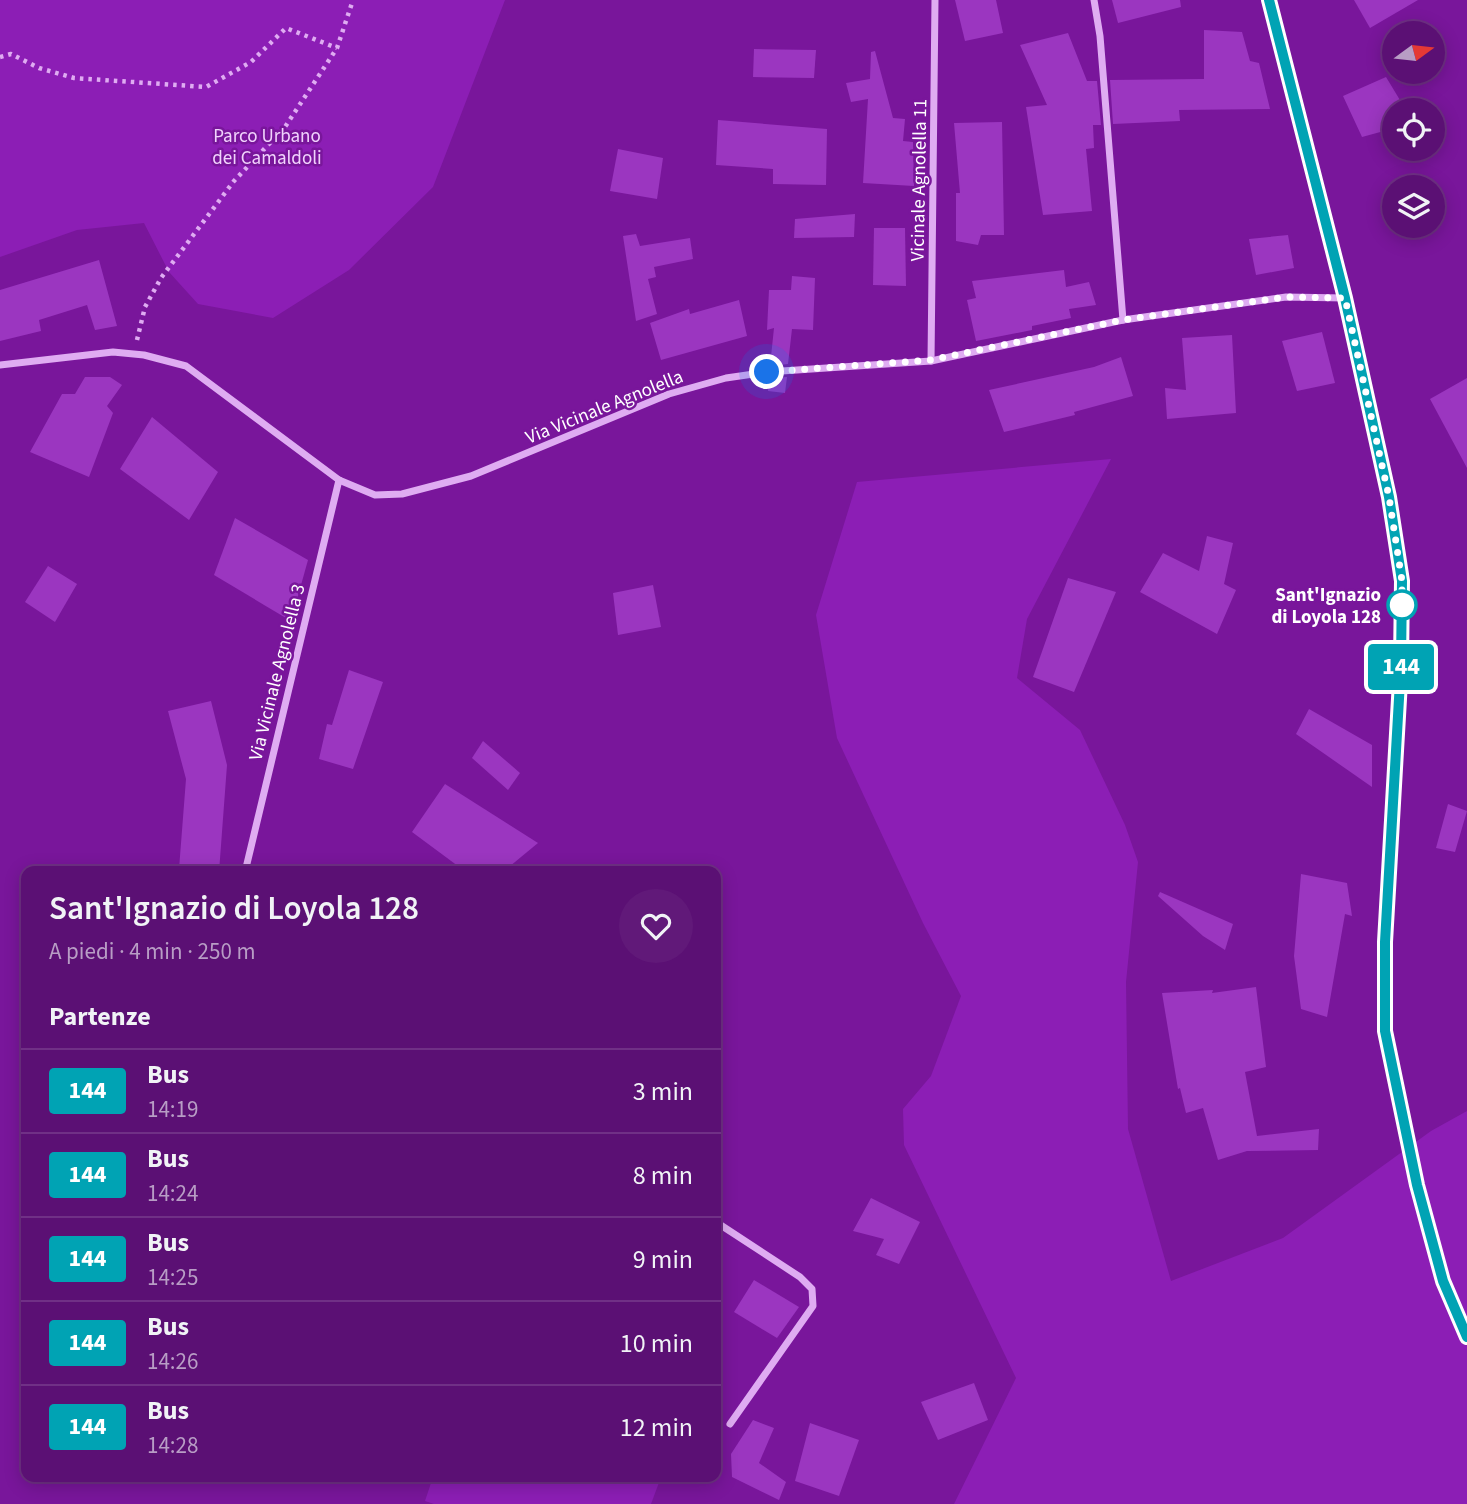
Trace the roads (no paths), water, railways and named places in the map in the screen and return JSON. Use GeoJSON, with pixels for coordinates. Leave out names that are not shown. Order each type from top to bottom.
{"type":"FeatureCollection","features":[{"type":"Feature","properties":{"kind":"street","name":"Vicinale Agnolella 11"},"geometry":{"type":"LineString","coordinates":[[931,360],[935,0]]}},
{"type":"Feature","properties":{"kind":"street"},"geometry":{"type":"LineString","coordinates":[[1094,0],[1100,36],[1123,320]]}},
{"type":"Feature","properties":{"kind":"street"},"geometry":{"type":"LineString","coordinates":[[1269,0],[1345,298],[1389,497],[1402,581],[1401,664],[1385,942],[1385,1031],[1417,1185],[1443,1281],[1467,1337]]}},
{"type":"Feature","properties":{"kind":"street","name":"Via Vicinale Agnolella"},"geometry":{"type":"LineString","coordinates":[[0,365],[113,352],[186,366],[339,480],[375,495],[402,494],[471,476],[669,394],[726,378],[767,372],[931,360],[1123,320],[1286,297],[1345,298]]}},
{"type":"Feature","properties":{"kind":"street","name":"Via Vicinale Agnolella 3"},"geometry":{"type":"LineString","coordinates":[[246,866],[339,480]]}},
{"type":"Feature","properties":{"kind":"street"},"geometry":{"type":"LineString","coordinates":[[721,1225],[800,1276],[812,1289],[813,1306],[730,1424]]}},
{"type":"Feature","properties":{"kind":"place","name":"Sant'Ignazio di Loyola 128"},"geometry":{"type":"Point","coordinates":[1402,605]}},
{"type":"Feature","properties":{"kind":"park label","name":"Parco Urbano dei Camaldoli"},"geometry":{"type":"Point","coordinates":[267,146]}}]}
